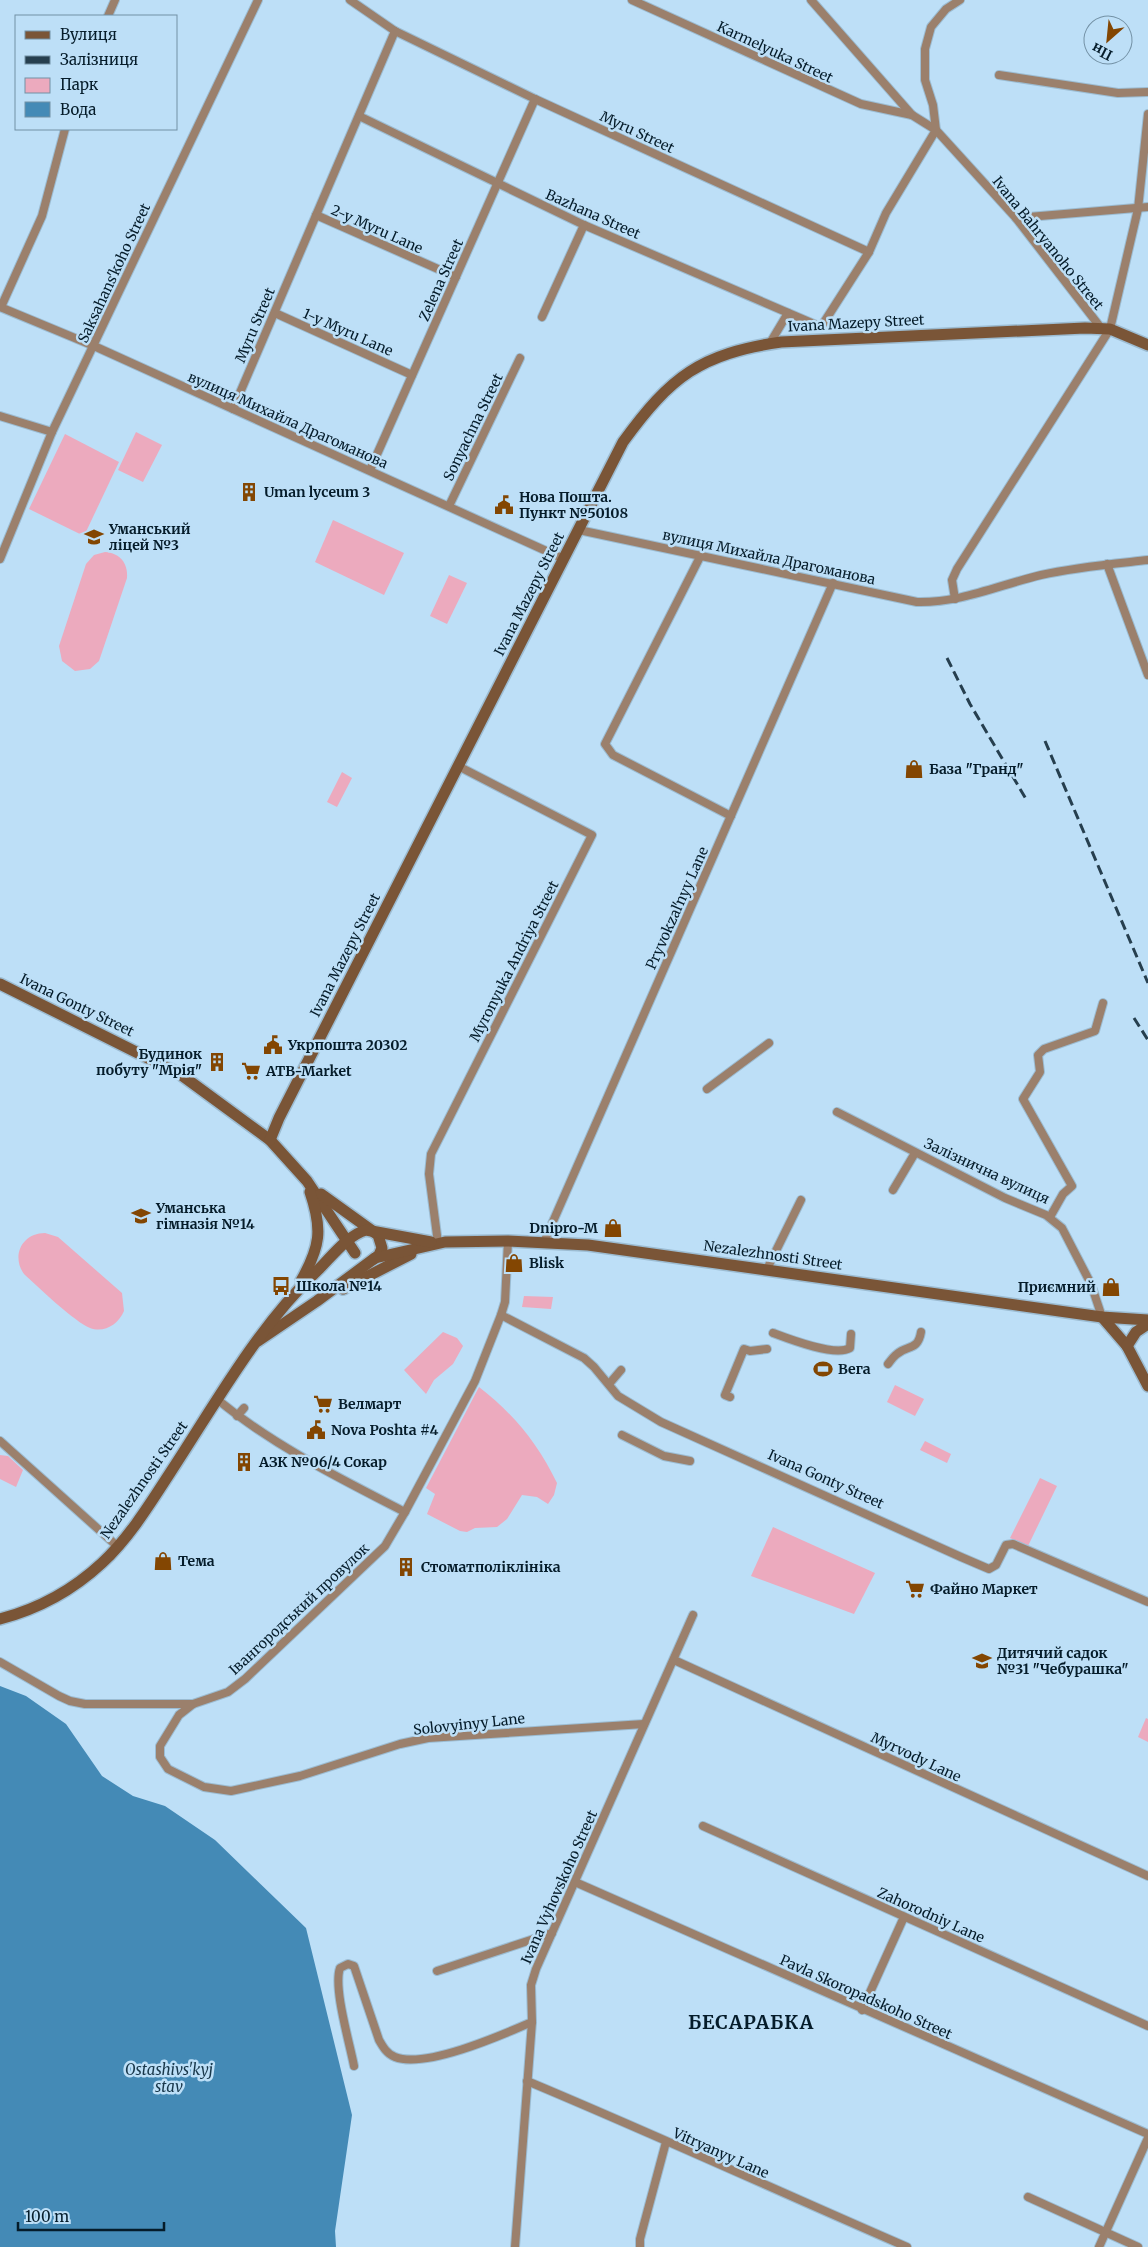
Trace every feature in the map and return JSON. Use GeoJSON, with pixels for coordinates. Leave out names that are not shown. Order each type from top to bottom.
{"type":"FeatureCollection","features":[{"type":"Feature","properties":{"kind":"main road","name":"Ivana Mazepy Street"},"geometry":{"type":"LineString","coordinates":[[270,1140],[279,1118],[623,442],[647,408],[665,390],[678,378],[706,361],[743,348],[770,343],[1106,329]]}},
{"type":"Feature","properties":{"kind":"main road"},"geometry":{"type":"LineString","coordinates":[[1106,329],[1148,345]]}},
{"type":"Feature","properties":{"kind":"main road","name":"Ivana Gonty Street"},"geometry":{"type":"LineString","coordinates":[[0,984],[180,1074],[270,1140],[307,1181],[352,1239],[354,1253],[364,1260],[376,1258]]}},
{"type":"Feature","properties":{"kind":"main road","name":"Ivana Gonty Street"},"geometry":{"type":"LineString","coordinates":[[307,1181],[348,1215],[375,1232]]}},
{"type":"Feature","properties":{"kind":"main road","name":"Ivana Gonty Street"},"geometry":{"type":"LineString","coordinates":[[295,1292],[312,1259],[319,1240],[318,1214],[307,1181]]}},
{"type":"Feature","properties":{"kind":"main road"},"geometry":{"type":"LineString","coordinates":[[352,1239],[366,1230],[375,1232],[383,1245],[376,1258]]}},
{"type":"Feature","properties":{"kind":"main road","name":"Nezalezhnosti Street"},"geometry":{"type":"LineString","coordinates":[[375,1232],[438,1243],[508,1241],[588,1245],[1102,1317]]}},
{"type":"Feature","properties":{"kind":"main road","name":"Nezalezhnosti Street"},"geometry":{"type":"LineString","coordinates":[[0,1619],[39,1606],[70,1589],[103,1562],[118,1546],[145,1510],[258,1340],[295,1292],[352,1239]]}},
{"type":"Feature","properties":{"kind":"main road","name":"Nezalezhnosti Street"},"geometry":{"type":"LineString","coordinates":[[258,1340],[317,1301],[376,1258],[438,1243]]}},
{"type":"Feature","properties":{"kind":"main road","name":"Nezalezhnosti Street"},"geometry":{"type":"LineString","coordinates":[[317,1301],[408,1255],[438,1243]]}},
{"type":"Feature","properties":{"kind":"main road"},"geometry":{"type":"LineString","coordinates":[[1102,1317],[1148,1320]]}},
{"type":"Feature","properties":{"kind":"main road","name":"Залізнична вулиця"},"geometry":{"type":"LineString","coordinates":[[1102,1317],[1128,1346],[1148,1386]]}},
{"type":"Feature","properties":{"kind":"main road"},"geometry":{"type":"LineString","coordinates":[[1128,1346],[1136,1332],[1148,1324]]}},
{"type":"Feature","properties":{"kind":"street"},"geometry":{"type":"LineString","coordinates":[[108,15],[115,0]]}},
{"type":"Feature","properties":{"kind":"street","name":"Saksahansʹkoho Street"},"geometry":{"type":"LineString","coordinates":[[0,556],[52,432],[258,0]]}},
{"type":"Feature","properties":{"kind":"street","name":"Myru Street"},"geometry":{"type":"LineString","coordinates":[[350,0],[395,30],[535,99],[869,252]]}},
{"type":"Feature","properties":{"kind":"street","name":"Karmelyuka Street"},"geometry":{"type":"LineString","coordinates":[[632,0],[861,104],[912,115]]}},
{"type":"Feature","properties":{"kind":"street","name":"Ivana Bahryanoho Street"},"geometry":{"type":"LineString","coordinates":[[812,0],[912,115],[936,130],[1016,218],[1106,329]]}},
{"type":"Feature","properties":{"kind":"street"},"geometry":{"type":"LineString","coordinates":[[869,252],[886,213],[936,130],[933,105],[925,80],[925,49],[931,27],[946,8],[960,0]]}},
{"type":"Feature","properties":{"kind":"street","name":"Myru Street"},"geometry":{"type":"LineString","coordinates":[[233,409],[395,30]]}},
{"type":"Feature","properties":{"kind":"street"},"geometry":{"type":"LineString","coordinates":[[999,74],[1118,93],[1148,92]]}},
{"type":"Feature","properties":{"kind":"street","name":"Zelena Street"},"geometry":{"type":"LineString","coordinates":[[370,470],[535,99]]}},
{"type":"Feature","properties":{"kind":"street"},"geometry":{"type":"LineString","coordinates":[[955,599],[952,580],[957,569],[1106,329],[1138,209],[1148,114]]}},
{"type":"Feature","properties":{"kind":"street","name":"Bazhana Street"},"geometry":{"type":"LineString","coordinates":[[359,116],[497,184],[584,224],[821,327],[869,252]]}},
{"type":"Feature","properties":{"kind":"street"},"geometry":{"type":"LineString","coordinates":[[0,307],[42,216],[64,130]]}},
{"type":"Feature","properties":{"kind":"street"},"geometry":{"type":"LineString","coordinates":[[1016,218],[1148,207]]}},
{"type":"Feature","properties":{"kind":"street","name":"2-y Myru Lane"},"geometry":{"type":"LineString","coordinates":[[316,215],[456,277]]}},
{"type":"Feature","properties":{"kind":"street"},"geometry":{"type":"LineString","coordinates":[[542,317],[584,224]]}},
{"type":"Feature","properties":{"kind":"street","name":"вулиця Михайла Драгоманова"},"geometry":{"type":"LineString","coordinates":[[0,307],[94,346],[564,559]]}},
{"type":"Feature","properties":{"kind":"street","name":"1-y Myru Lane"},"geometry":{"type":"LineString","coordinates":[[274,312],[412,375]]}},
{"type":"Feature","properties":{"kind":"street"},"geometry":{"type":"LineString","coordinates":[[770,343],[788,313]]}},
{"type":"Feature","properties":{"kind":"street","name":"Sonyachna Street"},"geometry":{"type":"LineString","coordinates":[[449,506],[520,358]]}},
{"type":"Feature","properties":{"kind":"street"},"geometry":{"type":"LineString","coordinates":[[0,416],[52,432]]}},
{"type":"Feature","properties":{"kind":"street","name":"вулиця Михайла Драгоманова"},"geometry":{"type":"LineString","coordinates":[[579,530],[917,602],[955,599],[1039,576],[1107,564],[1148,560]]}},
{"type":"Feature","properties":{"kind":"street"},"geometry":{"type":"LineString","coordinates":[[701,556],[605,744],[613,755],[731,816]]}},
{"type":"Feature","properties":{"kind":"street"},"geometry":{"type":"LineString","coordinates":[[1107,564],[1148,675]]}},
{"type":"Feature","properties":{"kind":"street","name":"Pryvokzalʹnyy Lane"},"geometry":{"type":"LineString","coordinates":[[544,1242],[833,583]]}},
{"type":"Feature","properties":{"kind":"street","name":"Myronyuka Andriya Street"},"geometry":{"type":"LineString","coordinates":[[438,1243],[429,1174],[431,1154],[592,835],[458,766]]}},
{"type":"Feature","properties":{"kind":"street"},"geometry":{"type":"LineString","coordinates":[[1050,1217],[1063,1194],[1072,1186],[1023,1098],[1040,1072],[1038,1055],[1044,1049],[1095,1031],[1102,1003]]}},
{"type":"Feature","properties":{"kind":"street"},"geometry":{"type":"LineString","coordinates":[[707,1089],[769,1044]]}},
{"type":"Feature","properties":{"kind":"street","name":"Залізнична вулиця"},"geometry":{"type":"LineString","coordinates":[[837,1112],[1005,1198],[1050,1217],[1062,1228],[1091,1284],[1102,1317]]}},
{"type":"Feature","properties":{"kind":"street"},"geometry":{"type":"LineString","coordinates":[[893,1190],[915,1153]]}},
{"type":"Feature","properties":{"kind":"street"},"geometry":{"type":"LineString","coordinates":[[767,1269],[801,1200]]}},
{"type":"Feature","properties":{"kind":"street","name":"Івангородський провулок"},"geometry":{"type":"LineString","coordinates":[[193,1704],[228,1692],[245,1679],[385,1546],[475,1381],[505,1302],[508,1241]]}},
{"type":"Feature","properties":{"kind":"street","name":"Ivana Gonty Street"},"geometry":{"type":"LineString","coordinates":[[501,1315],[584,1358],[594,1366],[618,1396],[661,1422],[989,1569],[996,1564],[1006,1545],[1014,1544],[1148,1602]]}},
{"type":"Feature","properties":{"kind":"street"},"geometry":{"type":"LineString","coordinates":[[888,1364],[898,1353],[911,1349],[920,1339],[920,1332]]}},
{"type":"Feature","properties":{"kind":"street"},"geometry":{"type":"LineString","coordinates":[[773,1333],[816,1346],[841,1350],[850,1348],[851,1334]]}},
{"type":"Feature","properties":{"kind":"street"},"geometry":{"type":"LineString","coordinates":[[730,1397],[725,1395],[744,1349],[750,1351],[767,1349]]}},
{"type":"Feature","properties":{"kind":"street"},"geometry":{"type":"LineString","coordinates":[[609,1384],[621,1370]]}},
{"type":"Feature","properties":{"kind":"street"},"geometry":{"type":"LineString","coordinates":[[218,1400],[237,1416],[308,1460],[405,1512]]}},
{"type":"Feature","properties":{"kind":"street"},"geometry":{"type":"LineString","coordinates":[[237,1416],[244,1408]]}},
{"type":"Feature","properties":{"kind":"street"},"geometry":{"type":"LineString","coordinates":[[622,1435],[664,1456],[690,1461]]}},
{"type":"Feature","properties":{"kind":"street"},"geometry":{"type":"LineString","coordinates":[[0,1441],[118,1546]]}},
{"type":"Feature","properties":{"kind":"street","name":"Ivana Vyhovskoho Street"},"geometry":{"type":"LineString","coordinates":[[515,2247],[532,2022],[532,1985],[536,1969],[693,1615]]}},
{"type":"Feature","properties":{"kind":"street","name":"Myrvody Lane"},"geometry":{"type":"LineString","coordinates":[[674,1660],[1148,1876]]}},
{"type":"Feature","properties":{"kind":"street"},"geometry":{"type":"LineString","coordinates":[[0,1662],[70,1701],[85,1704],[193,1704]]}},
{"type":"Feature","properties":{"kind":"street","name":"Solovyinyy Lane"},"geometry":{"type":"LineString","coordinates":[[193,1704],[179,1715],[164,1737],[160,1746],[160,1757],[168,1769],[217,1791],[230,1791],[278,1781],[400,1744],[428,1738],[644,1724]]}},
{"type":"Feature","properties":{"kind":"street","name":"Zahorodniy Lane"},"geometry":{"type":"LineString","coordinates":[[703,1826],[1148,2026]]}},
{"type":"Feature","properties":{"kind":"street","name":"Pavla Skoropadskoho Street"},"geometry":{"type":"LineString","coordinates":[[575,1882],[1148,2136]]}},
{"type":"Feature","properties":{"kind":"street"},"geometry":{"type":"LineString","coordinates":[[862,2010],[904,1917]]}},
{"type":"Feature","properties":{"kind":"street"},"geometry":{"type":"LineString","coordinates":[[437,1971],[552,1933]]}},
{"type":"Feature","properties":{"kind":"street"},"geometry":{"type":"LineString","coordinates":[[354,2066],[338,1982],[340,1968],[348,1964],[354,1966],[379,2040],[386,2051],[401,2059],[448,2054],[471,2047],[532,2022]]}},
{"type":"Feature","properties":{"kind":"street","name":"Vitryanyy Lane"},"geometry":{"type":"LineString","coordinates":[[527,2081],[619,2119],[666,2142],[907,2247]]}},
{"type":"Feature","properties":{"kind":"street"},"geometry":{"type":"LineString","coordinates":[[1099,2247],[1148,2136]]}},
{"type":"Feature","properties":{"kind":"street"},"geometry":{"type":"LineString","coordinates":[[640,2247],[640,2239],[666,2142]]}},
{"type":"Feature","properties":{"kind":"street"},"geometry":{"type":"LineString","coordinates":[[1028,2197],[1138,2247]]}},
{"type":"Feature","properties":{"kind":"green space"},"geometry":{"type":"Polygon","coordinates":[[[136,432],[162,445],[143,482],[118,470],[136,432]]]}},
{"type":"Feature","properties":{"kind":"green space"},"geometry":{"type":"Polygon","coordinates":[[[65,434],[119,462],[84,536],[29,509],[65,434]]]}},
{"type":"Feature","properties":{"kind":"green space"},"geometry":{"type":"Polygon","coordinates":[[[333,520],[404,553],[384,595],[315,562],[333,520]]]}},
{"type":"Feature","properties":{"kind":"green space"},"geometry":{"type":"Polygon","coordinates":[[[105,552],[115,554],[122,560],[126,568],[127,578],[99,661],[90,669],[75,671],[62,661],[59,646],[86,564],[94,555],[105,552]]]}},
{"type":"Feature","properties":{"kind":"green space"},"geometry":{"type":"Polygon","coordinates":[[[449,575],[467,583],[447,624],[430,616],[449,575]]]}},
{"type":"Feature","properties":{"kind":"green space"},"geometry":{"type":"Polygon","coordinates":[[[342,772],[352,778],[337,807],[327,802],[342,772]]]}},
{"type":"Feature","properties":{"kind":"green space"},"geometry":{"type":"Polygon","coordinates":[[[45,1233],[58,1237],[122,1293],[124,1311],[110,1327],[95,1329],[83,1324],[57,1304],[24,1274],[19,1260],[21,1247],[30,1237],[45,1233]]]}},
{"type":"Feature","properties":{"kind":"green space"},"geometry":{"type":"Polygon","coordinates":[[[524,1296],[553,1297],[551,1309],[522,1307],[524,1296]]]}},
{"type":"Feature","properties":{"kind":"green space"},"geometry":{"type":"Polygon","coordinates":[[[443,1332],[457,1338],[463,1346],[453,1364],[434,1380],[426,1394],[404,1370],[443,1332]]]}},
{"type":"Feature","properties":{"kind":"green space"},"geometry":{"type":"Polygon","coordinates":[[[895,1385],[924,1399],[915,1416],[887,1402],[895,1385]]]}},
{"type":"Feature","properties":{"kind":"green space"},"geometry":{"type":"Polygon","coordinates":[[[479,1387],[492,1397],[524,1430],[542,1455],[557,1483],[554,1495],[548,1504],[537,1497],[522,1495],[507,1519],[497,1527],[475,1528],[467,1532],[460,1531],[427,1514],[435,1494],[426,1488],[479,1387]]]}},
{"type":"Feature","properties":{"kind":"green space"},"geometry":{"type":"Polygon","coordinates":[[[925,1441],[951,1454],[947,1463],[920,1450],[925,1441]]]}},
{"type":"Feature","properties":{"kind":"green space"},"geometry":{"type":"Polygon","coordinates":[[[0,1455],[8,1456],[23,1470],[16,1487],[0,1479],[0,1455]]]}},
{"type":"Feature","properties":{"kind":"green space"},"geometry":{"type":"Polygon","coordinates":[[[1040,1478],[1057,1486],[1028,1546],[1010,1538],[1040,1478]]]}},
{"type":"Feature","properties":{"kind":"green space"},"geometry":{"type":"Polygon","coordinates":[[[773,1527],[875,1573],[854,1614],[751,1576],[773,1527]]]}},
{"type":"Feature","properties":{"kind":"green space"},"geometry":{"type":"Polygon","coordinates":[[[1146,1718],[1148,1719],[1148,1742],[1138,1737],[1146,1718]]]}},
{"type":"Feature","properties":{"kind":"water","name":"Ostashivs'kyj stav"},"geometry":{"type":"Polygon","coordinates":[[[0,1686],[26,1696],[66,1724],[102,1776],[133,1796],[165,1806],[215,1840],[306,1928],[352,2115],[335,2231],[336,2247],[0,2247],[0,1686]]]}},
{"type":"Feature","properties":{"kind":"railway"},"geometry":{"type":"LineString","coordinates":[[947,658],[970,704],[1026,799]]}},
{"type":"Feature","properties":{"kind":"railway"},"geometry":{"type":"LineString","coordinates":[[1045,741],[1148,983]]}},
{"type":"Feature","properties":{"kind":"railway"},"geometry":{"type":"LineString","coordinates":[[1134,1018],[1148,1040]]}},
{"type":"Feature","properties":{"kind":"place","name":"Uman lyceum 3"},"geometry":{"type":"Point","coordinates":[249,492]}},
{"type":"Feature","properties":{"kind":"place","name":"Нова Пошта. Пункт №50108"},"geometry":{"type":"Point","coordinates":[504,505]}},
{"type":"Feature","properties":{"kind":"place","name":"Уманський ліцей №3"},"geometry":{"type":"Point","coordinates":[94,537]}},
{"type":"Feature","properties":{"kind":"place","name":"База \"Гранд\""},"geometry":{"type":"Point","coordinates":[914,769]}},
{"type":"Feature","properties":{"kind":"place","name":"Укрпошта 20302"},"geometry":{"type":"Point","coordinates":[273,1045]}},
{"type":"Feature","properties":{"kind":"place","name":"Будинок побуту \"Мрія\""},"geometry":{"type":"Point","coordinates":[217,1062]}},
{"type":"Feature","properties":{"kind":"place","name":"ATB-Market"},"geometry":{"type":"Point","coordinates":[251,1071]}},
{"type":"Feature","properties":{"kind":"place","name":"Уманська гімназія №14"},"geometry":{"type":"Point","coordinates":[141,1216]}},
{"type":"Feature","properties":{"kind":"place","name":"Dnipro-M"},"geometry":{"type":"Point","coordinates":[613,1228]}},
{"type":"Feature","properties":{"kind":"place","name":"Blisk"},"geometry":{"type":"Point","coordinates":[514,1263]}},
{"type":"Feature","properties":{"kind":"place","name":"Школа №14"},"geometry":{"type":"Point","coordinates":[281,1286]}},
{"type":"Feature","properties":{"kind":"place","name":"Приємний"},"geometry":{"type":"Point","coordinates":[1111,1287]}},
{"type":"Feature","properties":{"kind":"place","name":"Вега"},"geometry":{"type":"Point","coordinates":[823,1369]}},
{"type":"Feature","properties":{"kind":"place","name":"Велмарт"},"geometry":{"type":"Point","coordinates":[323,1404]}},
{"type":"Feature","properties":{"kind":"place","name":"Nova Poshta #4"},"geometry":{"type":"Point","coordinates":[316,1430]}},
{"type":"Feature","properties":{"kind":"place","name":"АЗК №06/4 Сокар"},"geometry":{"type":"Point","coordinates":[244,1462]}},
{"type":"Feature","properties":{"kind":"place","name":"Тема"},"geometry":{"type":"Point","coordinates":[163,1561]}},
{"type":"Feature","properties":{"kind":"place","name":"Стоматполіклініка"},"geometry":{"type":"Point","coordinates":[406,1567]}},
{"type":"Feature","properties":{"kind":"place","name":"Файно Маркет"},"geometry":{"type":"Point","coordinates":[915,1589]}},
{"type":"Feature","properties":{"kind":"place","name":"Дитячий садок №31 \"Чебурашка\""},"geometry":{"type":"Point","coordinates":[982,1661]}},
{"type":"Feature","properties":{"kind":"district","name":"БЕСАРАБКА"},"geometry":{"type":"Point","coordinates":[751,2022]}}]}
